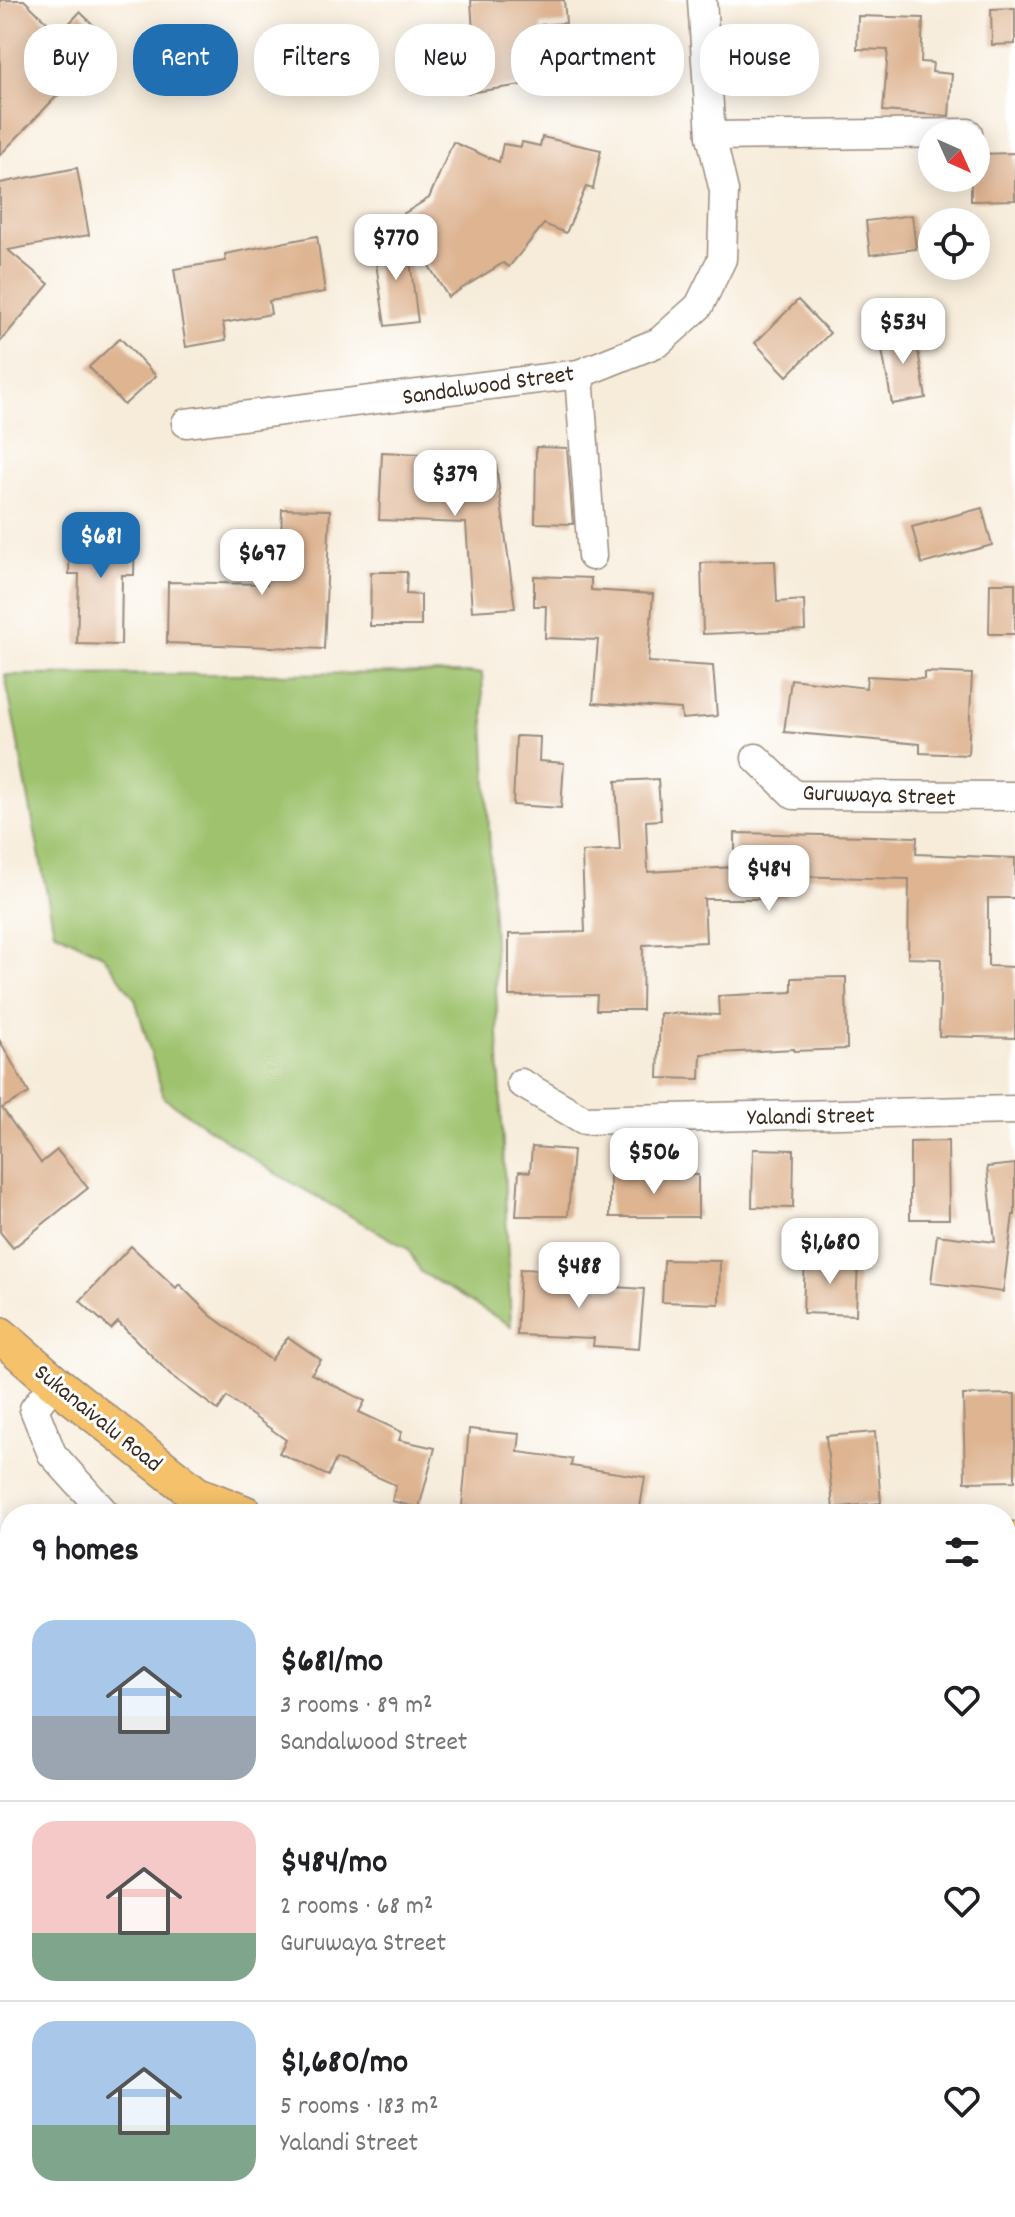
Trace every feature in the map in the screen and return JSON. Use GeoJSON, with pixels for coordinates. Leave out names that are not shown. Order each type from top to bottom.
{"type":"FeatureCollection","features":[{"type":"Feature","properties":{"kind":"main road","name":"Sukanaivalu Road"},"geometry":{"type":"LineString","coordinates":[[0,1335],[54,1382],[197,1495],[220,1504]]}},
{"type":"Feature","properties":{"kind":"street","name":"Sandalwood Street"},"geometry":{"type":"LineString","coordinates":[[186,423],[579,374],[659,342],[699,306],[722,259],[724,191],[711,136],[702,0]]}},
{"type":"Feature","properties":{"kind":"street"},"geometry":{"type":"LineString","coordinates":[[711,136],[918,134]]}},
{"type":"Feature","properties":{"kind":"street"},"geometry":{"type":"LineString","coordinates":[[579,374],[592,556]]}},
{"type":"Feature","properties":{"kind":"street","name":"Guruwaya Street"},"geometry":{"type":"LineString","coordinates":[[756,758],[794,795],[1015,796]]}},
{"type":"Feature","properties":{"kind":"street","name":"Yalandi Street"},"geometry":{"type":"LineString","coordinates":[[521,1083],[584,1120],[1015,1110]]}},
{"type":"Feature","properties":{"kind":"street"},"geometry":{"type":"LineString","coordinates":[[54,1382],[34,1409],[52,1454],[97,1504]]}},
{"type":"Feature","properties":{"kind":"green space"},"geometry":{"type":"Polygon","coordinates":[[[482,673],[511,1326],[421,1272],[408,1249],[270,1170],[164,1098],[135,999],[103,955],[54,931],[5,675],[482,673]]]}},
{"type":"Feature","properties":{"kind":"building"},"geometry":{"type":"Polygon","coordinates":[[[0,0],[24,0],[49,24],[24,24],[24,96],[57,96],[0,155],[0,0]]]}},
{"type":"Feature","properties":{"kind":"building"},"geometry":{"type":"Polygon","coordinates":[[[471,0],[564,0],[566,23],[511,24],[511,87],[495,89],[495,24],[472,24],[471,0]]]}},
{"type":"Feature","properties":{"kind":"building"},"geometry":{"type":"Polygon","coordinates":[[[1015,8],[1015,44],[992,45],[991,9],[1015,8]]]}},
{"type":"Feature","properties":{"kind":"building"},"geometry":{"type":"Polygon","coordinates":[[[80,12],[92,24],[69,24],[80,12]]]}},
{"type":"Feature","properties":{"kind":"building"},"geometry":{"type":"Polygon","coordinates":[[[858,16],[923,18],[921,62],[933,63],[932,72],[952,74],[949,116],[883,111],[888,50],[857,49],[858,16]]]}},
{"type":"Feature","properties":{"kind":"building"},"geometry":{"type":"Polygon","coordinates":[[[542,137],[601,150],[593,189],[586,187],[566,233],[544,224],[509,267],[503,263],[448,297],[403,223],[403,214],[429,198],[453,142],[499,162],[503,144],[521,147],[522,142],[540,146],[542,137]]]}},
{"type":"Feature","properties":{"kind":"building"},"geometry":{"type":"Polygon","coordinates":[[[1015,153],[1015,200],[971,201],[971,192],[990,192],[990,154],[1015,153]]]}},
{"type":"Feature","properties":{"kind":"building"},"geometry":{"type":"Polygon","coordinates":[[[77,168],[89,235],[8,250],[49,284],[0,342],[0,183],[77,168]]]}},
{"type":"Feature","properties":{"kind":"building"},"geometry":{"type":"Polygon","coordinates":[[[912,215],[916,249],[870,255],[866,221],[912,215]]]}},
{"type":"Feature","properties":{"kind":"building"},"geometry":{"type":"Polygon","coordinates":[[[317,236],[325,292],[269,301],[271,314],[223,323],[226,340],[186,347],[174,269],[226,261],[225,254],[317,236]]]}},
{"type":"Feature","properties":{"kind":"building"},"geometry":{"type":"Polygon","coordinates":[[[407,237],[418,322],[385,326],[373,242],[407,237]]]}},
{"type":"Feature","properties":{"kind":"building"},"geometry":{"type":"Polygon","coordinates":[[[798,300],[830,333],[787,376],[755,343],[798,300]]]}},
{"type":"Feature","properties":{"kind":"building"},"geometry":{"type":"Polygon","coordinates":[[[914,327],[926,398],[892,404],[879,334],[914,327]]]}},
{"type":"Feature","properties":{"kind":"building"},"geometry":{"type":"Polygon","coordinates":[[[120,338],[156,376],[124,405],[89,367],[120,338]]]}},
{"type":"Feature","properties":{"kind":"building"},"geometry":{"type":"Polygon","coordinates":[[[536,447],[567,448],[573,524],[535,523],[536,447]]]}},
{"type":"Feature","properties":{"kind":"building"},"geometry":{"type":"Polygon","coordinates":[[[382,452],[420,454],[419,475],[496,465],[515,608],[472,611],[466,523],[379,520],[382,452]]]}},
{"type":"Feature","properties":{"kind":"building"},"geometry":{"type":"Polygon","coordinates":[[[982,508],[992,545],[922,564],[912,527],[982,508]]]}},
{"type":"Feature","properties":{"kind":"building"},"geometry":{"type":"Polygon","coordinates":[[[282,509],[330,510],[324,649],[167,643],[168,582],[267,584],[267,578],[280,578],[282,509]]]}},
{"type":"Feature","properties":{"kind":"building"},"geometry":{"type":"Polygon","coordinates":[[[70,527],[135,528],[134,575],[122,575],[121,645],[77,644],[79,574],[69,574],[70,527]]]}},
{"type":"Feature","properties":{"kind":"building"},"geometry":{"type":"Polygon","coordinates":[[[775,561],[777,602],[804,600],[805,630],[703,634],[701,563],[775,561]]]}},
{"type":"Feature","properties":{"kind":"building"},"geometry":{"type":"Polygon","coordinates":[[[371,572],[407,572],[406,594],[421,595],[421,626],[370,626],[371,572]]]}},
{"type":"Feature","properties":{"kind":"building"},"geometry":{"type":"Polygon","coordinates":[[[534,576],[591,578],[591,590],[653,594],[648,662],[713,666],[717,716],[682,719],[681,709],[593,703],[598,640],[545,638],[546,606],[534,606],[534,576]]]}},
{"type":"Feature","properties":{"kind":"building"},"geometry":{"type":"Polygon","coordinates":[[[990,583],[1015,583],[1015,634],[989,634],[990,583]]]}},
{"type":"Feature","properties":{"kind":"building"},"geometry":{"type":"Polygon","coordinates":[[[924,672],[972,674],[968,755],[920,753],[920,744],[784,732],[791,679],[866,688],[867,676],[924,679],[924,672]]]}},
{"type":"Feature","properties":{"kind":"building"},"geometry":{"type":"Polygon","coordinates":[[[516,736],[540,737],[539,761],[564,763],[561,808],[513,805],[516,736]]]}},
{"type":"Feature","properties":{"kind":"building"},"geometry":{"type":"Polygon","coordinates":[[[658,779],[661,820],[646,821],[648,872],[735,867],[735,833],[917,837],[916,854],[1015,858],[1015,898],[988,898],[988,966],[1015,967],[1015,1038],[939,1036],[941,959],[908,958],[909,879],[786,876],[786,899],[704,899],[706,942],[643,945],[642,1010],[596,1010],[597,995],[509,996],[509,934],[585,932],[582,852],[620,850],[616,781],[658,779]]]}},
{"type":"Feature","properties":{"kind":"building"},"geometry":{"type":"Polygon","coordinates":[[[846,977],[847,1049],[701,1054],[700,1079],[658,1078],[660,1013],[719,1015],[718,996],[792,992],[792,978],[846,977]]]}},
{"type":"Feature","properties":{"kind":"building"},"geometry":{"type":"Polygon","coordinates":[[[0,1041],[29,1093],[2,1108],[41,1163],[57,1150],[88,1188],[13,1248],[0,1232],[0,1041]]]}},
{"type":"Feature","properties":{"kind":"building"},"geometry":{"type":"Polygon","coordinates":[[[948,1141],[949,1219],[910,1219],[910,1142],[948,1141]]]}},
{"type":"Feature","properties":{"kind":"building"},"geometry":{"type":"Polygon","coordinates":[[[532,1147],[573,1150],[568,1216],[516,1216],[519,1171],[530,1172],[532,1147]]]}},
{"type":"Feature","properties":{"kind":"building"},"geometry":{"type":"Polygon","coordinates":[[[753,1149],[794,1150],[793,1208],[752,1207],[753,1149]]]}},
{"type":"Feature","properties":{"kind":"building"},"geometry":{"type":"Polygon","coordinates":[[[1015,1164],[1015,1215],[1003,1292],[931,1283],[937,1235],[995,1242],[987,1167],[1015,1164]]]}},
{"type":"Feature","properties":{"kind":"building"},"geometry":{"type":"Polygon","coordinates":[[[610,1174],[698,1175],[698,1217],[610,1217],[610,1174]]]}},
{"type":"Feature","properties":{"kind":"building"},"geometry":{"type":"Polygon","coordinates":[[[131,1246],[176,1288],[179,1284],[210,1315],[271,1360],[288,1337],[321,1360],[311,1374],[365,1401],[359,1412],[402,1432],[399,1440],[435,1448],[420,1504],[392,1501],[396,1485],[336,1459],[328,1476],[279,1453],[286,1440],[227,1397],[218,1410],[172,1376],[118,1322],[111,1329],[80,1301],[131,1246]]]}},
{"type":"Feature","properties":{"kind":"building"},"geometry":{"type":"Polygon","coordinates":[[[805,1256],[858,1258],[856,1315],[803,1313],[805,1256]]]}},
{"type":"Feature","properties":{"kind":"building"},"geometry":{"type":"Polygon","coordinates":[[[664,1260],[720,1261],[719,1304],[662,1302],[664,1260]]]}},
{"type":"Feature","properties":{"kind":"building"},"geometry":{"type":"Polygon","coordinates":[[[520,1269],[572,1271],[571,1284],[644,1289],[639,1349],[593,1346],[594,1338],[517,1335],[520,1269]]]}},
{"type":"Feature","properties":{"kind":"building"},"geometry":{"type":"Polygon","coordinates":[[[1015,1394],[1015,1481],[965,1482],[963,1395],[1015,1394]]]}},
{"type":"Feature","properties":{"kind":"building"},"geometry":{"type":"Polygon","coordinates":[[[469,1429],[520,1434],[518,1452],[572,1459],[571,1466],[645,1477],[641,1504],[462,1504],[469,1429]]]}},
{"type":"Feature","properties":{"kind":"building"},"geometry":{"type":"Polygon","coordinates":[[[875,1432],[881,1503],[833,1504],[826,1436],[875,1432]]]}}]}
